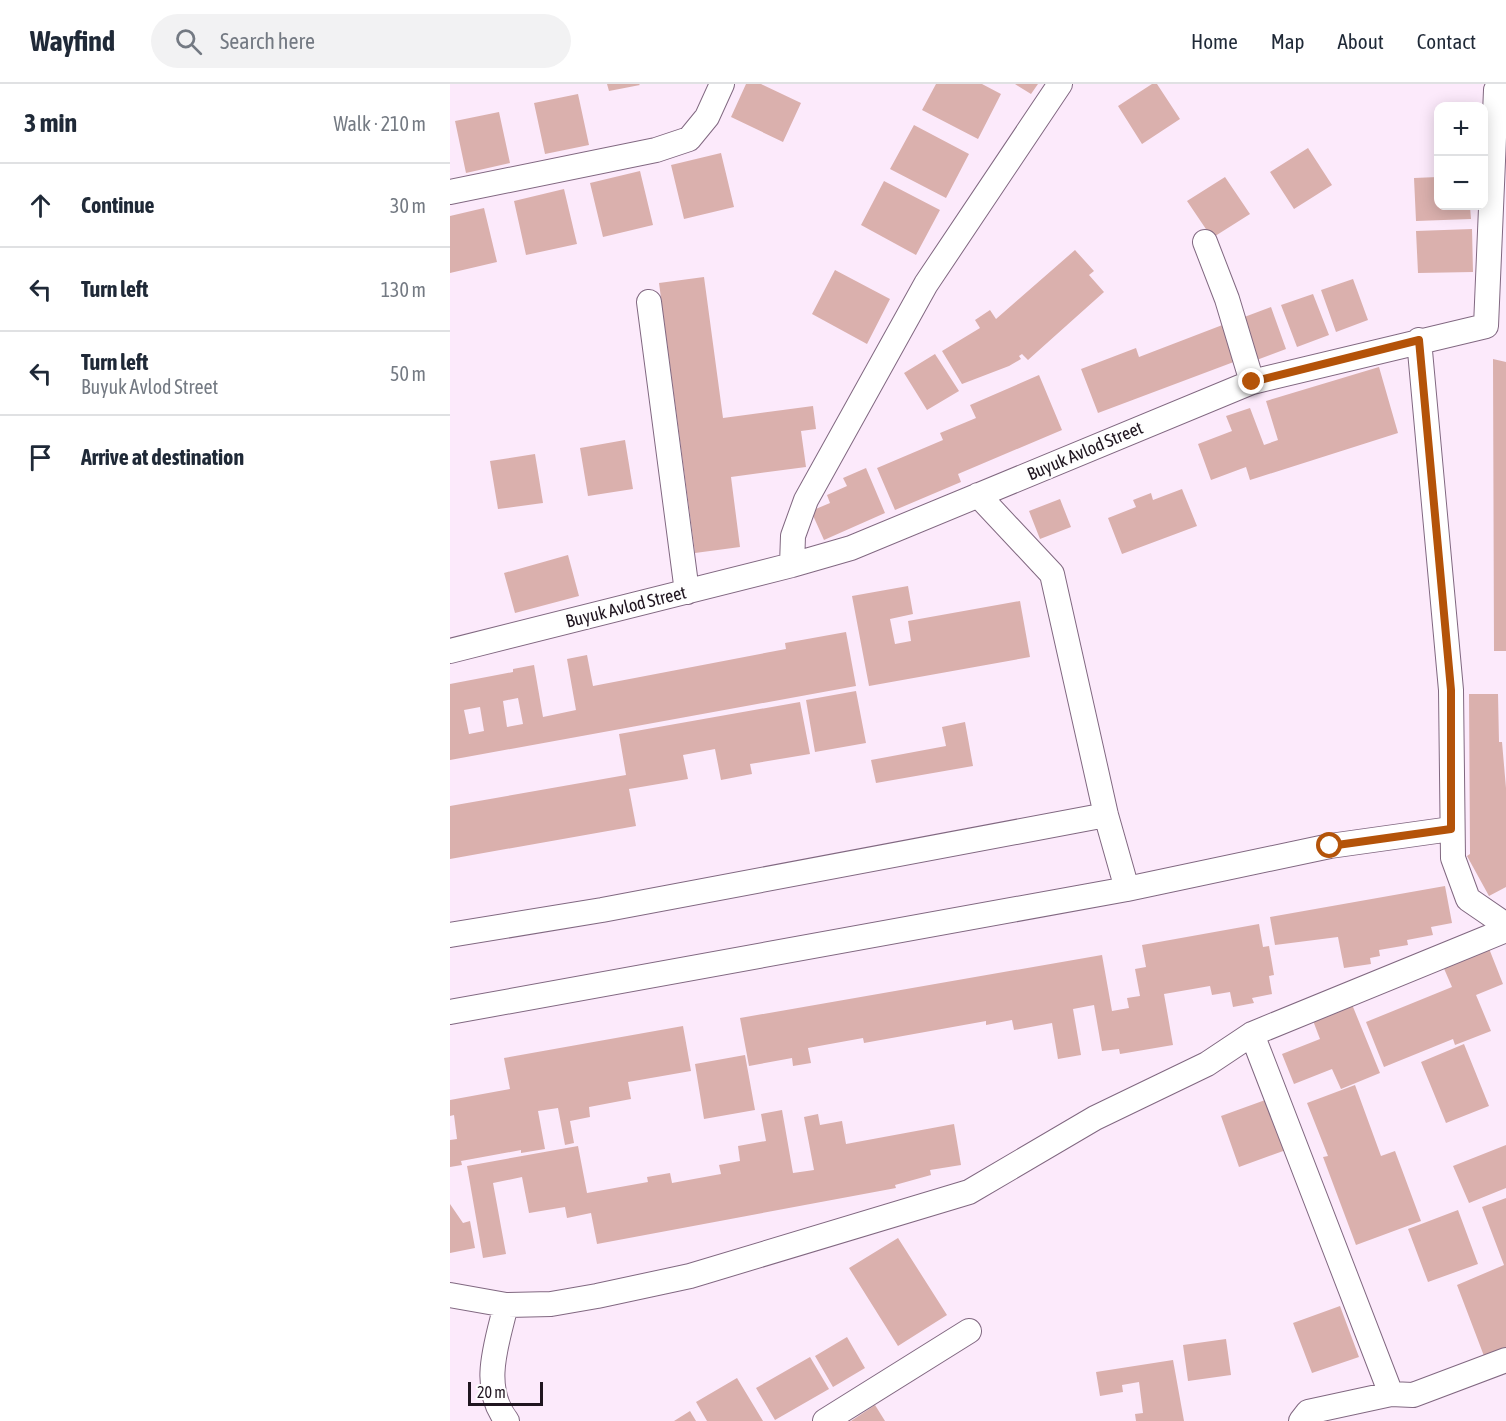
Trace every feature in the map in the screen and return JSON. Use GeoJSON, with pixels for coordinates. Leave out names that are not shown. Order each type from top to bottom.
{"type":"FeatureCollection","features":[{"type":"Feature","properties":{"kind":"street"},"geometry":{"type":"LineString","coordinates":[[450,192],[656,150],[689,139],[707,117],[722,84]]}},
{"type":"Feature","properties":{"kind":"street"},"geometry":{"type":"LineString","coordinates":[[792,565],[793,536],[806,500],[903,325],[926,284],[1060,84]]}},
{"type":"Feature","properties":{"kind":"street","name":"Buyuk Avlod Street"},"geometry":{"type":"LineString","coordinates":[[450,651],[687,592],[851,548],[1252,382],[1419,340],[1486,326],[1499,88]]}},
{"type":"Feature","properties":{"kind":"street"},"geometry":{"type":"LineString","coordinates":[[1204,242],[1227,299],[1252,382]]}},
{"type":"Feature","properties":{"kind":"street"},"geometry":{"type":"LineString","coordinates":[[649,302],[687,592]]}},
{"type":"Feature","properties":{"kind":"street"},"geometry":{"type":"LineString","coordinates":[[1419,340],[1451,690],[1451,829],[1454,858],[1468,899],[1506,925]]}},
{"type":"Feature","properties":{"kind":"street"},"geometry":{"type":"LineString","coordinates":[[978,495],[1052,574],[1106,815],[1127,889]]}},
{"type":"Feature","properties":{"kind":"street"},"geometry":{"type":"LineString","coordinates":[[450,935],[602,910],[1106,815]]}},
{"type":"Feature","properties":{"kind":"street"},"geometry":{"type":"LineString","coordinates":[[450,1012],[1127,889],[1330,846],[1451,829]]}},
{"type":"Feature","properties":{"kind":"street"},"geometry":{"type":"LineString","coordinates":[[450,1295],[506,1305],[562,1302],[690,1276],[969,1192],[1095,1118],[1207,1064],[1252,1034],[1506,930]]}},
{"type":"Feature","properties":{"kind":"street"},"geometry":{"type":"LineString","coordinates":[[1252,1034],[1391,1394]]}},
{"type":"Feature","properties":{"kind":"street"},"geometry":{"type":"LineString","coordinates":[[506,1305],[493,1360],[492,1377],[499,1410],[507,1421]]}},
{"type":"Feature","properties":{"kind":"street"},"geometry":{"type":"LineString","coordinates":[[825,1421],[969,1331]]}},
{"type":"Feature","properties":{"kind":"street"},"geometry":{"type":"LineString","coordinates":[[1301,1421],[1308,1412],[1391,1394],[1413,1395],[1506,1360]]}},
{"type":"Feature","properties":{"kind":"building"},"geometry":{"type":"Polygon","coordinates":[[[607,84],[639,84],[640,85],[609,91],[607,84]]]}},
{"type":"Feature","properties":{"kind":"building"},"geometry":{"type":"Polygon","coordinates":[[[746,84],[761,84],[801,103],[783,142],[731,117],[746,84]]]}},
{"type":"Feature","properties":{"kind":"building"},"geometry":{"type":"Polygon","coordinates":[[[936,84],[982,84],[1001,94],[978,139],[922,110],[936,84]]]}},
{"type":"Feature","properties":{"kind":"building"},"geometry":{"type":"Polygon","coordinates":[[[1015,84],[1038,84],[1031,94],[1015,84]]]}},
{"type":"Feature","properties":{"kind":"building"},"geometry":{"type":"Polygon","coordinates":[[[1152,84],[1157,84],[1180,119],[1142,144],[1118,106],[1152,84]]]}},
{"type":"Feature","properties":{"kind":"building"},"geometry":{"type":"Polygon","coordinates":[[[578,94],[589,145],[545,154],[534,103],[578,94]]]}},
{"type":"Feature","properties":{"kind":"building"},"geometry":{"type":"Polygon","coordinates":[[[499,112],[510,163],[466,173],[455,121],[499,112]]]}},
{"type":"Feature","properties":{"kind":"building"},"geometry":{"type":"Polygon","coordinates":[[[914,125],[969,154],[946,198],[890,169],[914,125]]]}},
{"type":"Feature","properties":{"kind":"building"},"geometry":{"type":"Polygon","coordinates":[[[1308,148],[1332,185],[1294,209],[1270,172],[1308,148]]]}},
{"type":"Feature","properties":{"kind":"building"},"geometry":{"type":"Polygon","coordinates":[[[721,153],[734,207],[684,219],[671,165],[721,153]]]}},
{"type":"Feature","properties":{"kind":"building"},"geometry":{"type":"Polygon","coordinates":[[[640,171],[653,225],[603,237],[590,183],[640,171]]]}},
{"type":"Feature","properties":{"kind":"building"},"geometry":{"type":"Polygon","coordinates":[[[1225,177],[1250,214],[1212,238],[1187,201],[1225,177]]]}},
{"type":"Feature","properties":{"kind":"building"},"geometry":{"type":"Polygon","coordinates":[[[1434,177],[1434,210],[1470,210],[1471,219],[1416,221],[1414,178],[1434,177]]]}},
{"type":"Feature","properties":{"kind":"building"},"geometry":{"type":"Polygon","coordinates":[[[884,181],[940,210],[916,255],[861,225],[884,181]]]}},
{"type":"Feature","properties":{"kind":"building"},"geometry":{"type":"Polygon","coordinates":[[[564,189],[577,244],[526,255],[514,201],[564,189]]]}},
{"type":"Feature","properties":{"kind":"building"},"geometry":{"type":"Polygon","coordinates":[[[484,208],[497,262],[450,273],[450,216],[484,208]]]}},
{"type":"Feature","properties":{"kind":"building"},"geometry":{"type":"Polygon","coordinates":[[[1472,229],[1473,272],[1418,273],[1416,231],[1472,229]]]}},
{"type":"Feature","properties":{"kind":"building"},"geometry":{"type":"Polygon","coordinates":[[[1075,250],[1094,271],[1089,275],[1104,292],[1028,360],[1022,354],[1019,356],[1021,359],[1009,366],[962,384],[942,351],[980,328],[975,320],[990,310],[996,319],[1075,250]]]}},
{"type":"Feature","properties":{"kind":"building"},"geometry":{"type":"Polygon","coordinates":[[[835,270],[890,299],[867,344],[812,314],[835,270]]]}},
{"type":"Feature","properties":{"kind":"building"},"geometry":{"type":"Polygon","coordinates":[[[704,277],[723,418],[813,406],[816,429],[801,431],[806,467],[731,477],[740,547],[695,553],[659,283],[704,277]]]}},
{"type":"Feature","properties":{"kind":"building"},"geometry":{"type":"Polygon","coordinates":[[[1353,279],[1368,320],[1336,332],[1321,290],[1353,279]]]}},
{"type":"Feature","properties":{"kind":"building"},"geometry":{"type":"Polygon","coordinates":[[[1313,294],[1329,335],[1297,347],[1281,305],[1313,294]]]}},
{"type":"Feature","properties":{"kind":"building"},"geometry":{"type":"Polygon","coordinates":[[[1271,307],[1286,349],[1254,361],[1239,319],[1271,307]]]}},
{"type":"Feature","properties":{"kind":"building"},"geometry":{"type":"Polygon","coordinates":[[[1225,324],[1239,360],[1098,413],[1081,369],[1136,348],[1139,357],[1225,324]]]}},
{"type":"Feature","properties":{"kind":"building"},"geometry":{"type":"Polygon","coordinates":[[[935,354],[959,391],[927,410],[904,373],[935,354]]]}},
{"type":"Feature","properties":{"kind":"building"},"geometry":{"type":"Polygon","coordinates":[[[1493,359],[1506,362],[1506,651],[1494,651],[1493,359]]]}},
{"type":"Feature","properties":{"kind":"building"},"geometry":{"type":"Polygon","coordinates":[[[1379,367],[1398,433],[1250,480],[1246,467],[1211,480],[1198,444],[1232,431],[1226,416],[1250,408],[1264,445],[1278,440],[1266,401],[1379,367]]]}},
{"type":"Feature","properties":{"kind":"building"},"geometry":{"type":"Polygon","coordinates":[[[1039,375],[1062,430],[958,474],[961,482],[895,510],[877,468],[943,440],[940,433],[976,418],[970,405],[1039,375]]]}},
{"type":"Feature","properties":{"kind":"building"},"geometry":{"type":"Polygon","coordinates":[[[625,440],[633,489],[588,496],[580,448],[625,440]]]}},
{"type":"Feature","properties":{"kind":"building"},"geometry":{"type":"Polygon","coordinates":[[[535,454],[543,503],[498,509],[490,461],[535,454]]]}},
{"type":"Feature","properties":{"kind":"building"},"geometry":{"type":"Polygon","coordinates":[[[866,468],[885,513],[824,540],[811,511],[830,503],[827,495],[847,486],[843,478],[866,468]]]}},
{"type":"Feature","properties":{"kind":"building"},"geometry":{"type":"Polygon","coordinates":[[[1182,489],[1197,526],[1122,554],[1108,518],[1136,507],[1133,500],[1151,493],[1153,500],[1182,489]]]}},
{"type":"Feature","properties":{"kind":"building"},"geometry":{"type":"Polygon","coordinates":[[[1060,499],[1071,527],[1040,539],[1029,511],[1060,499]]]}},
{"type":"Feature","properties":{"kind":"building"},"geometry":{"type":"Polygon","coordinates":[[[568,555],[579,596],[515,613],[504,573],[568,555]]]}},
{"type":"Feature","properties":{"kind":"building"},"geometry":{"type":"Polygon","coordinates":[[[908,586],[913,614],[890,619],[895,644],[911,641],[908,621],[1020,601],[1030,657],[869,686],[852,596],[908,586]]]}},
{"type":"Feature","properties":{"kind":"building"},"geometry":{"type":"Polygon","coordinates":[[[846,632],[856,686],[450,760],[450,684],[513,672],[513,669],[534,665],[543,717],[576,710],[567,659],[587,655],[593,686],[786,649],[785,643],[846,632]],[[518,698],[503,701],[507,727],[523,724],[518,698]],[[480,707],[464,710],[469,734],[484,731],[480,707]]]}},
{"type":"Feature","properties":{"kind":"building"},"geometry":{"type":"Polygon","coordinates":[[[856,691],[866,743],[815,752],[806,700],[856,691]]]}},
{"type":"Feature","properties":{"kind":"building"},"geometry":{"type":"Polygon","coordinates":[[[1469,694],[1498,694],[1499,742],[1502,742],[1506,788],[1506,887],[1489,896],[1467,856],[1470,854],[1469,694]]]}},
{"type":"Feature","properties":{"kind":"building"},"geometry":{"type":"Polygon","coordinates":[[[800,702],[810,754],[750,764],[752,774],[721,780],[715,749],[683,755],[688,779],[629,789],[636,826],[450,859],[450,806],[626,775],[619,734],[800,702]]]}},
{"type":"Feature","properties":{"kind":"building"},"geometry":{"type":"Polygon","coordinates":[[[965,722],[973,766],[876,783],[871,760],[946,746],[942,727],[965,722]]]}},
{"type":"Feature","properties":{"kind":"building"},"geometry":{"type":"Polygon","coordinates":[[[1445,886],[1452,923],[1431,927],[1433,935],[1407,940],[1408,945],[1379,950],[1380,956],[1370,958],[1371,964],[1344,968],[1338,937],[1275,945],[1270,917],[1445,886]]]}},
{"type":"Feature","properties":{"kind":"building"},"geometry":{"type":"Polygon","coordinates":[[[1259,924],[1263,947],[1269,946],[1274,975],[1269,976],[1272,994],[1252,998],[1254,1003],[1233,1007],[1230,992],[1212,995],[1210,986],[1164,994],[1173,1045],[1120,1054],[1119,1049],[1102,1051],[1094,1005],[1073,1009],[1081,1055],[1058,1059],[1052,1023],[1014,1030],[1012,1020],[986,1025],[986,1021],[864,1043],[863,1038],[808,1048],[811,1063],[793,1066],[792,1058],[749,1066],[740,1018],[1102,955],[1112,1011],[1129,1008],[1127,998],[1140,996],[1135,969],[1146,967],[1142,945],[1259,924]]]}},
{"type":"Feature","properties":{"kind":"building"},"geometry":{"type":"Polygon","coordinates":[[[1488,946],[1503,984],[1476,995],[1491,1031],[1455,1045],[1453,1039],[1384,1067],[1366,1022],[1452,987],[1442,964],[1488,946]]]}},
{"type":"Feature","properties":{"kind":"building"},"geometry":{"type":"Polygon","coordinates":[[[1351,1002],[1380,1073],[1341,1089],[1332,1069],[1294,1084],[1282,1054],[1320,1039],[1312,1018],[1351,1002]]]}},
{"type":"Feature","properties":{"kind":"building"},"geometry":{"type":"Polygon","coordinates":[[[683,1026],[691,1071],[628,1082],[631,1099],[589,1107],[590,1117],[570,1121],[574,1143],[565,1145],[558,1108],[538,1111],[545,1149],[521,1153],[521,1150],[461,1161],[462,1165],[450,1167],[450,1140],[457,1139],[454,1115],[450,1116],[450,1100],[510,1089],[504,1058],[683,1026]]]}},
{"type":"Feature","properties":{"kind":"building"},"geometry":{"type":"Polygon","coordinates":[[[1464,1044],[1489,1106],[1446,1123],[1421,1062],[1464,1044]]]}},
{"type":"Feature","properties":{"kind":"building"},"geometry":{"type":"Polygon","coordinates":[[[745,1055],[755,1110],[704,1119],[695,1064],[745,1055]]]}},
{"type":"Feature","properties":{"kind":"building"},"geometry":{"type":"Polygon","coordinates":[[[1355,1085],[1381,1156],[1395,1151],[1421,1221],[1356,1245],[1323,1157],[1328,1156],[1307,1103],[1355,1085]]]}},
{"type":"Feature","properties":{"kind":"building"},"geometry":{"type":"Polygon","coordinates":[[[1268,1099],[1286,1150],[1239,1167],[1221,1116],[1268,1099]]]}},
{"type":"Feature","properties":{"kind":"building"},"geometry":{"type":"Polygon","coordinates":[[[782,1110],[793,1173],[814,1170],[804,1117],[818,1114],[820,1125],[842,1121],[846,1144],[954,1124],[961,1165],[930,1170],[931,1175],[895,1185],[896,1188],[597,1244],[591,1213],[567,1218],[565,1207],[529,1213],[522,1177],[493,1183],[506,1254],[483,1258],[467,1166],[578,1146],[587,1193],[648,1182],[647,1177],[670,1173],[672,1183],[721,1174],[719,1165],[740,1161],[738,1146],[766,1141],[761,1114],[782,1110]]]}},
{"type":"Feature","properties":{"kind":"building"},"geometry":{"type":"Polygon","coordinates":[[[1506,1145],[1506,1188],[1469,1203],[1453,1166],[1506,1145]]]}},
{"type":"Feature","properties":{"kind":"building"},"geometry":{"type":"Polygon","coordinates":[[[1506,1198],[1506,1348],[1484,1356],[1457,1285],[1504,1265],[1482,1207],[1506,1198]]]}},
{"type":"Feature","properties":{"kind":"building"},"geometry":{"type":"Polygon","coordinates":[[[450,1204],[463,1223],[470,1221],[475,1248],[450,1253],[450,1204]]]}},
{"type":"Feature","properties":{"kind":"building"},"geometry":{"type":"Polygon","coordinates":[[[1458,1210],[1478,1264],[1428,1282],[1408,1229],[1458,1210]]]}},
{"type":"Feature","properties":{"kind":"building"},"geometry":{"type":"Polygon","coordinates":[[[898,1238],[947,1315],[898,1346],[849,1268],[898,1238]]]}},
{"type":"Feature","properties":{"kind":"building"},"geometry":{"type":"Polygon","coordinates":[[[1340,1306],[1359,1357],[1312,1373],[1293,1323],[1340,1306]]]}},
{"type":"Feature","properties":{"kind":"building"},"geometry":{"type":"Polygon","coordinates":[[[847,1337],[865,1368],[833,1387],[815,1356],[847,1337]]]}},
{"type":"Feature","properties":{"kind":"building"},"geometry":{"type":"Polygon","coordinates":[[[1226,1339],[1231,1375],[1188,1381],[1183,1345],[1226,1339]]]}},
{"type":"Feature","properties":{"kind":"building"},"geometry":{"type":"Polygon","coordinates":[[[810,1357],[829,1389],[775,1420],[756,1388],[810,1357]]]}},
{"type":"Feature","properties":{"kind":"building"},"geometry":{"type":"Polygon","coordinates":[[[1173,1360],[1184,1421],[1136,1421],[1135,1414],[1143,1413],[1139,1382],[1122,1385],[1123,1392],[1100,1396],[1096,1372],[1173,1360]]]}},
{"type":"Feature","properties":{"kind":"building"},"geometry":{"type":"Polygon","coordinates":[[[737,1378],[763,1421],[707,1421],[696,1402],[737,1378]]]}},
{"type":"Feature","properties":{"kind":"building"},"geometry":{"type":"Polygon","coordinates":[[[875,1405],[885,1421],[851,1421],[875,1405]]]}},
{"type":"Feature","properties":{"kind":"building"},"geometry":{"type":"Polygon","coordinates":[[[690,1411],[696,1421],[674,1421],[690,1411]]]}},
{"type":"Feature","properties":{"kind":"route"},"geometry":{"type":"LineString","coordinates":[[1252,382],[1419,340],[1451,690],[1451,829],[1330,846]]}}]}
